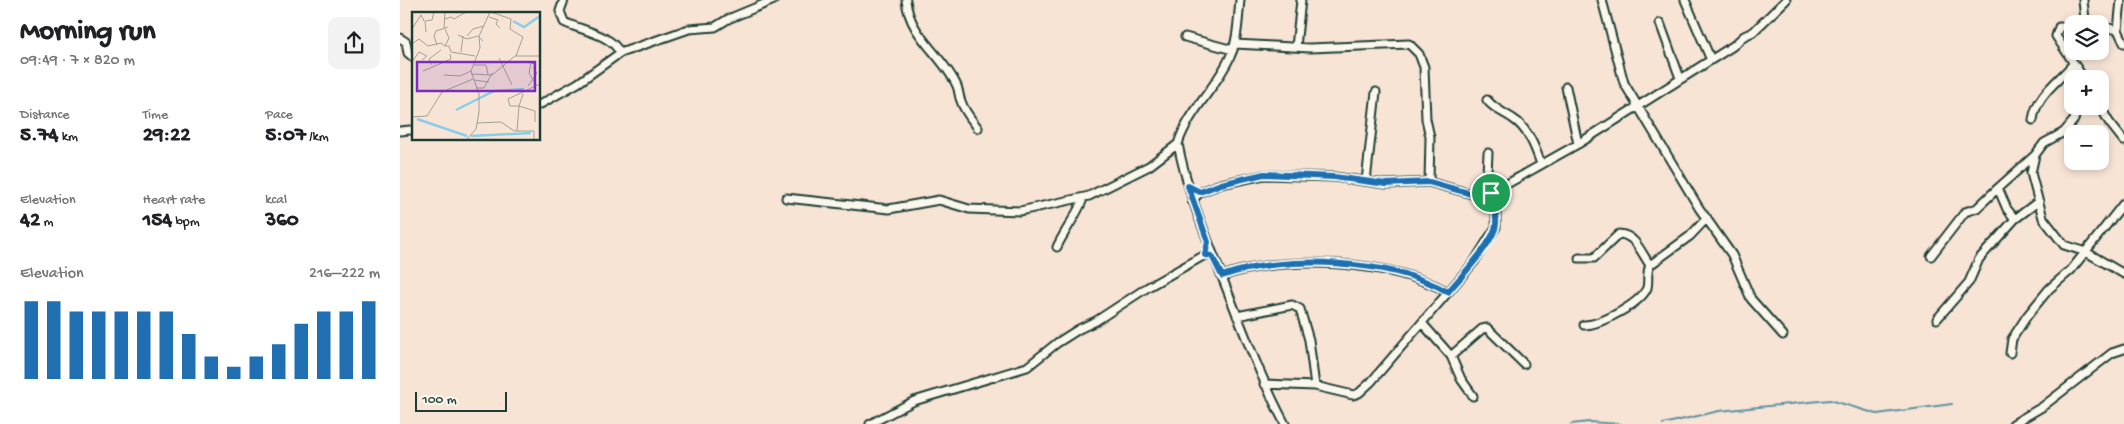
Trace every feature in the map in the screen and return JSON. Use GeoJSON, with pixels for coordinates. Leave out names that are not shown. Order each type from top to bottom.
{"type":"FeatureCollection","features":[{"type":"Feature","properties":{"kind":"street"},"geometry":{"type":"LineString","coordinates":[[564,0],[560,11],[564,22],[596,34],[617,47],[620,53]]}},
{"type":"Feature","properties":{"kind":"street"},"geometry":{"type":"LineString","coordinates":[[540,105],[578,83],[620,53],[689,28],[715,27],[728,19],[774,0]]}},
{"type":"Feature","properties":{"kind":"street"},"geometry":{"type":"LineString","coordinates":[[906,0],[910,20],[926,45],[947,70],[957,87],[965,110],[978,128]]}},
{"type":"Feature","properties":{"kind":"street"},"geometry":{"type":"LineString","coordinates":[[786,198],[889,209],[928,200],[939,200],[969,209],[1020,211],[1083,198],[1148,166],[1178,144],[1198,106],[1230,58],[1234,47],[1240,0]]}},
{"type":"Feature","properties":{"kind":"street"},"geometry":{"type":"LineString","coordinates":[[1296,47],[1301,0]]}},
{"type":"Feature","properties":{"kind":"street"},"geometry":{"type":"LineString","coordinates":[[1602,0],[1624,83],[1735,260],[1751,299],[1783,335]]}},
{"type":"Feature","properties":{"kind":"street"},"geometry":{"type":"LineString","coordinates":[[1686,0],[1711,60]]}},
{"type":"Feature","properties":{"kind":"street"},"geometry":{"type":"LineString","coordinates":[[1192,201],[1200,192],[1221,184],[1264,174],[1334,177],[1386,184],[1429,182],[1472,194],[1491,193],[1578,144],[1711,60],[1753,32],[1786,0]]}},
{"type":"Feature","properties":{"kind":"street"},"geometry":{"type":"LineString","coordinates":[[2083,0],[2084,15]]}},
{"type":"Feature","properties":{"kind":"street"},"geometry":{"type":"LineString","coordinates":[[2121,0],[2118,30],[2124,43]]}},
{"type":"Feature","properties":{"kind":"street"},"geometry":{"type":"LineString","coordinates":[[1660,23],[1680,78]]}},
{"type":"Feature","properties":{"kind":"street"},"geometry":{"type":"LineString","coordinates":[[2064,27],[2059,27],[2056,36],[2064,49]]}},
{"type":"Feature","properties":{"kind":"street"},"geometry":{"type":"LineString","coordinates":[[2109,28],[2118,30]]}},
{"type":"Feature","properties":{"kind":"street"},"geometry":{"type":"LineString","coordinates":[[1185,37],[1234,47],[1409,44],[1418,54],[1424,68],[1426,81],[1425,96],[1430,137],[1429,182]]}},
{"type":"Feature","properties":{"kind":"street"},"geometry":{"type":"LineString","coordinates":[[400,38],[406,42],[408,53],[412,56]]}},
{"type":"Feature","properties":{"kind":"street"},"geometry":{"type":"LineString","coordinates":[[2071,60],[2077,70]]}},
{"type":"Feature","properties":{"kind":"street"},"geometry":{"type":"LineString","coordinates":[[2033,120],[2034,108],[2050,87],[2073,64]]}},
{"type":"Feature","properties":{"kind":"street"},"geometry":{"type":"LineString","coordinates":[[1566,87],[1578,144]]}},
{"type":"Feature","properties":{"kind":"street"},"geometry":{"type":"LineString","coordinates":[[1366,181],[1376,92]]}},
{"type":"Feature","properties":{"kind":"street"},"geometry":{"type":"LineString","coordinates":[[1487,100],[1497,110],[1515,119],[1524,129],[1531,140],[1540,164]]}},
{"type":"Feature","properties":{"kind":"street"},"geometry":{"type":"LineString","coordinates":[[1931,256],[1965,212],[1977,208],[2035,155],[2044,143],[2064,132],[2074,120],[2075,115]]}},
{"type":"Feature","properties":{"kind":"street"},"geometry":{"type":"LineString","coordinates":[[2105,115],[2124,141]]}},
{"type":"Feature","properties":{"kind":"street"},"geometry":{"type":"LineString","coordinates":[[400,131],[410,130]]}},
{"type":"Feature","properties":{"kind":"street"},"geometry":{"type":"LineString","coordinates":[[1178,144],[1192,201],[1208,242],[1209,255],[1222,276],[1264,384],[1285,424]]}},
{"type":"Feature","properties":{"kind":"street"},"geometry":{"type":"LineString","coordinates":[[1264,384],[1315,386],[1346,394],[1359,393],[1371,382],[1474,262],[1496,227],[1496,210],[1487,173],[1488,153]]}},
{"type":"Feature","properties":{"kind":"street"},"geometry":{"type":"LineString","coordinates":[[2035,155],[2031,173],[2043,218],[2064,245],[2086,252],[2124,274]]}},
{"type":"Feature","properties":{"kind":"street"},"geometry":{"type":"LineString","coordinates":[[1188,186],[1200,192]]}},
{"type":"Feature","properties":{"kind":"street"},"geometry":{"type":"LineString","coordinates":[[1998,188],[2007,209],[2015,219]]}},
{"type":"Feature","properties":{"kind":"street"},"geometry":{"type":"LineString","coordinates":[[1057,247],[1068,224],[1083,203],[1083,198]]}},
{"type":"Feature","properties":{"kind":"street"},"geometry":{"type":"LineString","coordinates":[[1937,319],[1969,282],[1979,260],[2015,219],[2039,201]]}},
{"type":"Feature","properties":{"kind":"street"},"geometry":{"type":"LineString","coordinates":[[2010,353],[2012,339],[2027,316],[2049,289],[2071,270],[2124,203]]}},
{"type":"Feature","properties":{"kind":"street"},"geometry":{"type":"LineString","coordinates":[[1650,265],[1690,236],[1707,218]]}},
{"type":"Feature","properties":{"kind":"street"},"geometry":{"type":"LineString","coordinates":[[1579,258],[1594,258],[1619,234],[1626,234],[1635,241],[1650,265],[1647,288],[1640,299],[1595,325],[1584,325]]}},
{"type":"Feature","properties":{"kind":"street"},"geometry":{"type":"LineString","coordinates":[[870,424],[914,401],[1027,367],[1079,329],[1096,321],[1148,287],[1209,255]]}},
{"type":"Feature","properties":{"kind":"street"},"geometry":{"type":"LineString","coordinates":[[1222,276],[1253,267],[1320,263],[1357,265],[1416,277],[1448,292]]}},
{"type":"Feature","properties":{"kind":"street"},"geometry":{"type":"LineString","coordinates":[[1237,316],[1292,305],[1300,308],[1309,340],[1315,386]]}},
{"type":"Feature","properties":{"kind":"street"},"geometry":{"type":"LineString","coordinates":[[1422,323],[1451,356],[1461,379],[1473,396]]}},
{"type":"Feature","properties":{"kind":"street"},"geometry":{"type":"LineString","coordinates":[[1451,356],[1482,329],[1487,328],[1524,364]]}},
{"type":"Feature","properties":{"kind":"street"},"geometry":{"type":"LineString","coordinates":[[2013,424],[2042,407],[2112,353],[2124,349]]}},
{"type":"Feature","properties":{"kind":"waterway"},"geometry":{"type":"LineString","coordinates":[[1663,424],[1719,411],[1830,400],[1877,414],[1952,404]]}},
{"type":"Feature","properties":{"kind":"waterway"},"geometry":{"type":"LineString","coordinates":[[1571,424],[1589,422],[1621,424]]}},
{"type":"Feature","properties":{"kind":"route"},"geometry":{"type":"LineString","coordinates":[[1264,174],[1334,177],[1386,184],[1429,182],[1472,194],[1491,193],[1496,210],[1496,227],[1474,262],[1448,292],[1416,277],[1357,265],[1320,263],[1253,267],[1222,276],[1212,256],[1205,255],[1208,242],[1188,186],[1200,192],[1221,184],[1264,174]]}}]}
